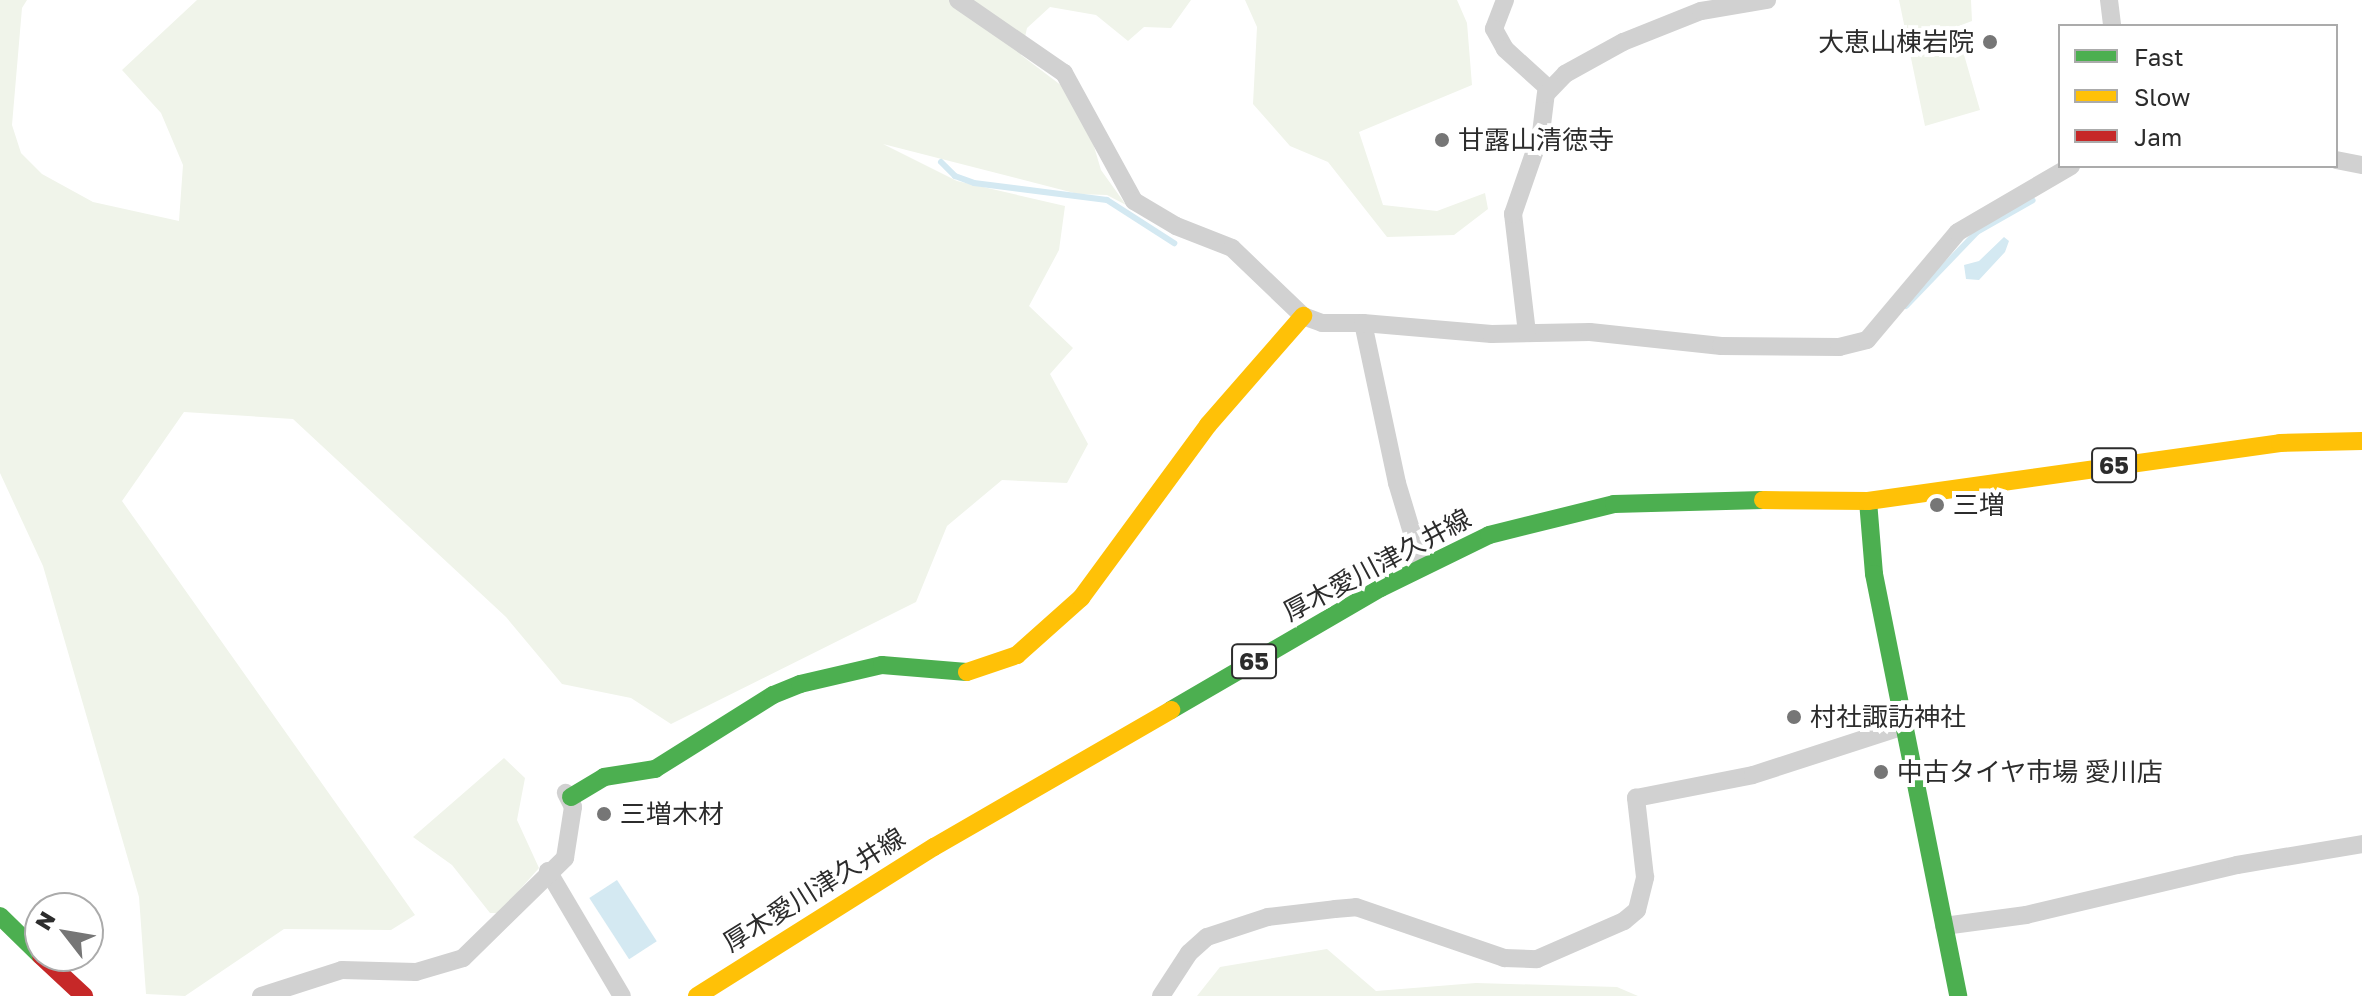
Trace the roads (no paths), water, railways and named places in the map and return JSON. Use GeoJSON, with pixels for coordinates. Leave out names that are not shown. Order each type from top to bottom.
{"type":"FeatureCollection","features":[{"type":"Feature","properties":{"kind":"main road"},"geometry":{"type":"LineString","coordinates":[[568,795],[604,777],[655,769],[773,695],[800,684],[872,666],[957,674],[991,668],[1017,655],[1081,598],[1208,425],[1303,316]]}},
{"type":"Feature","properties":{"kind":"main road","name":"厚木愛川津久井線"},"geometry":{"type":"LineString","coordinates":[[697,996],[913,859],[1422,566],[1489,535],[1582,508],[1672,499],[1868,501],[2280,443],[2362,441]]}},
{"type":"Feature","properties":{"kind":"main road"},"geometry":{"type":"LineString","coordinates":[[1868,501],[1874,574],[1958,996]]}},
{"type":"Feature","properties":{"kind":"main road"},"geometry":{"type":"LineString","coordinates":[[0,916],[24,939]]}},
{"type":"Feature","properties":{"kind":"main road"},"geometry":{"type":"LineString","coordinates":[[59,972],[84,996]]}},
{"type":"Feature","properties":{"kind":"street"},"geometry":{"type":"LineString","coordinates":[[958,0],[1064,73],[1134,201],[1176,226],[1232,248],[1303,316],[1322,323],[1527,333],[1590,332],[1794,350],[1867,340],[1958,232],[2068,168]]}},
{"type":"Feature","properties":{"kind":"street"},"geometry":{"type":"LineString","coordinates":[[1505,0],[1494,29],[1505,49],[1549,89]]}},
{"type":"Feature","properties":{"kind":"street"},"geometry":{"type":"LineString","coordinates":[[1527,333],[1513,214],[1549,89],[1565,74],[1623,42],[1701,11],[1767,0]]}},
{"type":"Feature","properties":{"kind":"street"},"geometry":{"type":"LineString","coordinates":[[2109,0],[2112,24]]}},
{"type":"Feature","properties":{"kind":"street"},"geometry":{"type":"LineString","coordinates":[[2338,160],[2362,165]]}},
{"type":"Feature","properties":{"kind":"street"},"geometry":{"type":"LineString","coordinates":[[1363,323],[1394,469],[1422,566]]}},
{"type":"Feature","properties":{"kind":"street"},"geometry":{"type":"LineString","coordinates":[[1161,996],[1189,953],[1207,937],[1268,917],[1335,909],[1356,907],[1504,958],[1537,959],[1624,921],[1637,910],[1645,877],[1636,798],[1753,775],[1904,726]]}},
{"type":"Feature","properties":{"kind":"street"},"geometry":{"type":"LineString","coordinates":[[261,996],[342,970],[416,972],[448,966],[479,944],[548,871],[565,858],[568,795]]}},
{"type":"Feature","properties":{"kind":"street"},"geometry":{"type":"LineString","coordinates":[[1944,926],[2026,915],[2237,865],[2362,844]]}},
{"type":"Feature","properties":{"kind":"street"},"geometry":{"type":"LineString","coordinates":[[548,871],[622,996]]}},
{"type":"Feature","properties":{"kind":"water"},"geometry":{"type":"Polygon","coordinates":[[[2004,237],[2009,241],[2005,252],[1979,280],[1966,279],[1964,265],[1979,261],[2004,237]]]}},
{"type":"Feature","properties":{"kind":"water"},"geometry":{"type":"Polygon","coordinates":[[[617,880],[657,941],[629,959],[589,898],[617,880]]]}},
{"type":"Feature","properties":{"kind":"waterway"},"geometry":{"type":"LineString","coordinates":[[941,162],[955,176],[974,183],[1107,200],[1174,243]]}},
{"type":"Feature","properties":{"kind":"waterway"},"geometry":{"type":"LineString","coordinates":[[1906,306],[1977,232],[2033,200]]}},
{"type":"Feature","properties":{"kind":"place","name":"大恵山棟岩院"},"geometry":{"type":"Point","coordinates":[1990,42]}},
{"type":"Feature","properties":{"kind":"place","name":"甘露山清徳寺"},"geometry":{"type":"Point","coordinates":[1442,140]}},
{"type":"Feature","properties":{"kind":"place","name":"三増"},"geometry":{"type":"Point","coordinates":[1937,505]}},
{"type":"Feature","properties":{"kind":"place","name":"村社諏訪神社"},"geometry":{"type":"Point","coordinates":[1794,717]}},
{"type":"Feature","properties":{"kind":"place","name":"中古タイヤ市場 愛川店"},"geometry":{"type":"Point","coordinates":[1881,772]}},
{"type":"Feature","properties":{"kind":"place","name":"三増木材"},"geometry":{"type":"Point","coordinates":[604,814]}}]}
